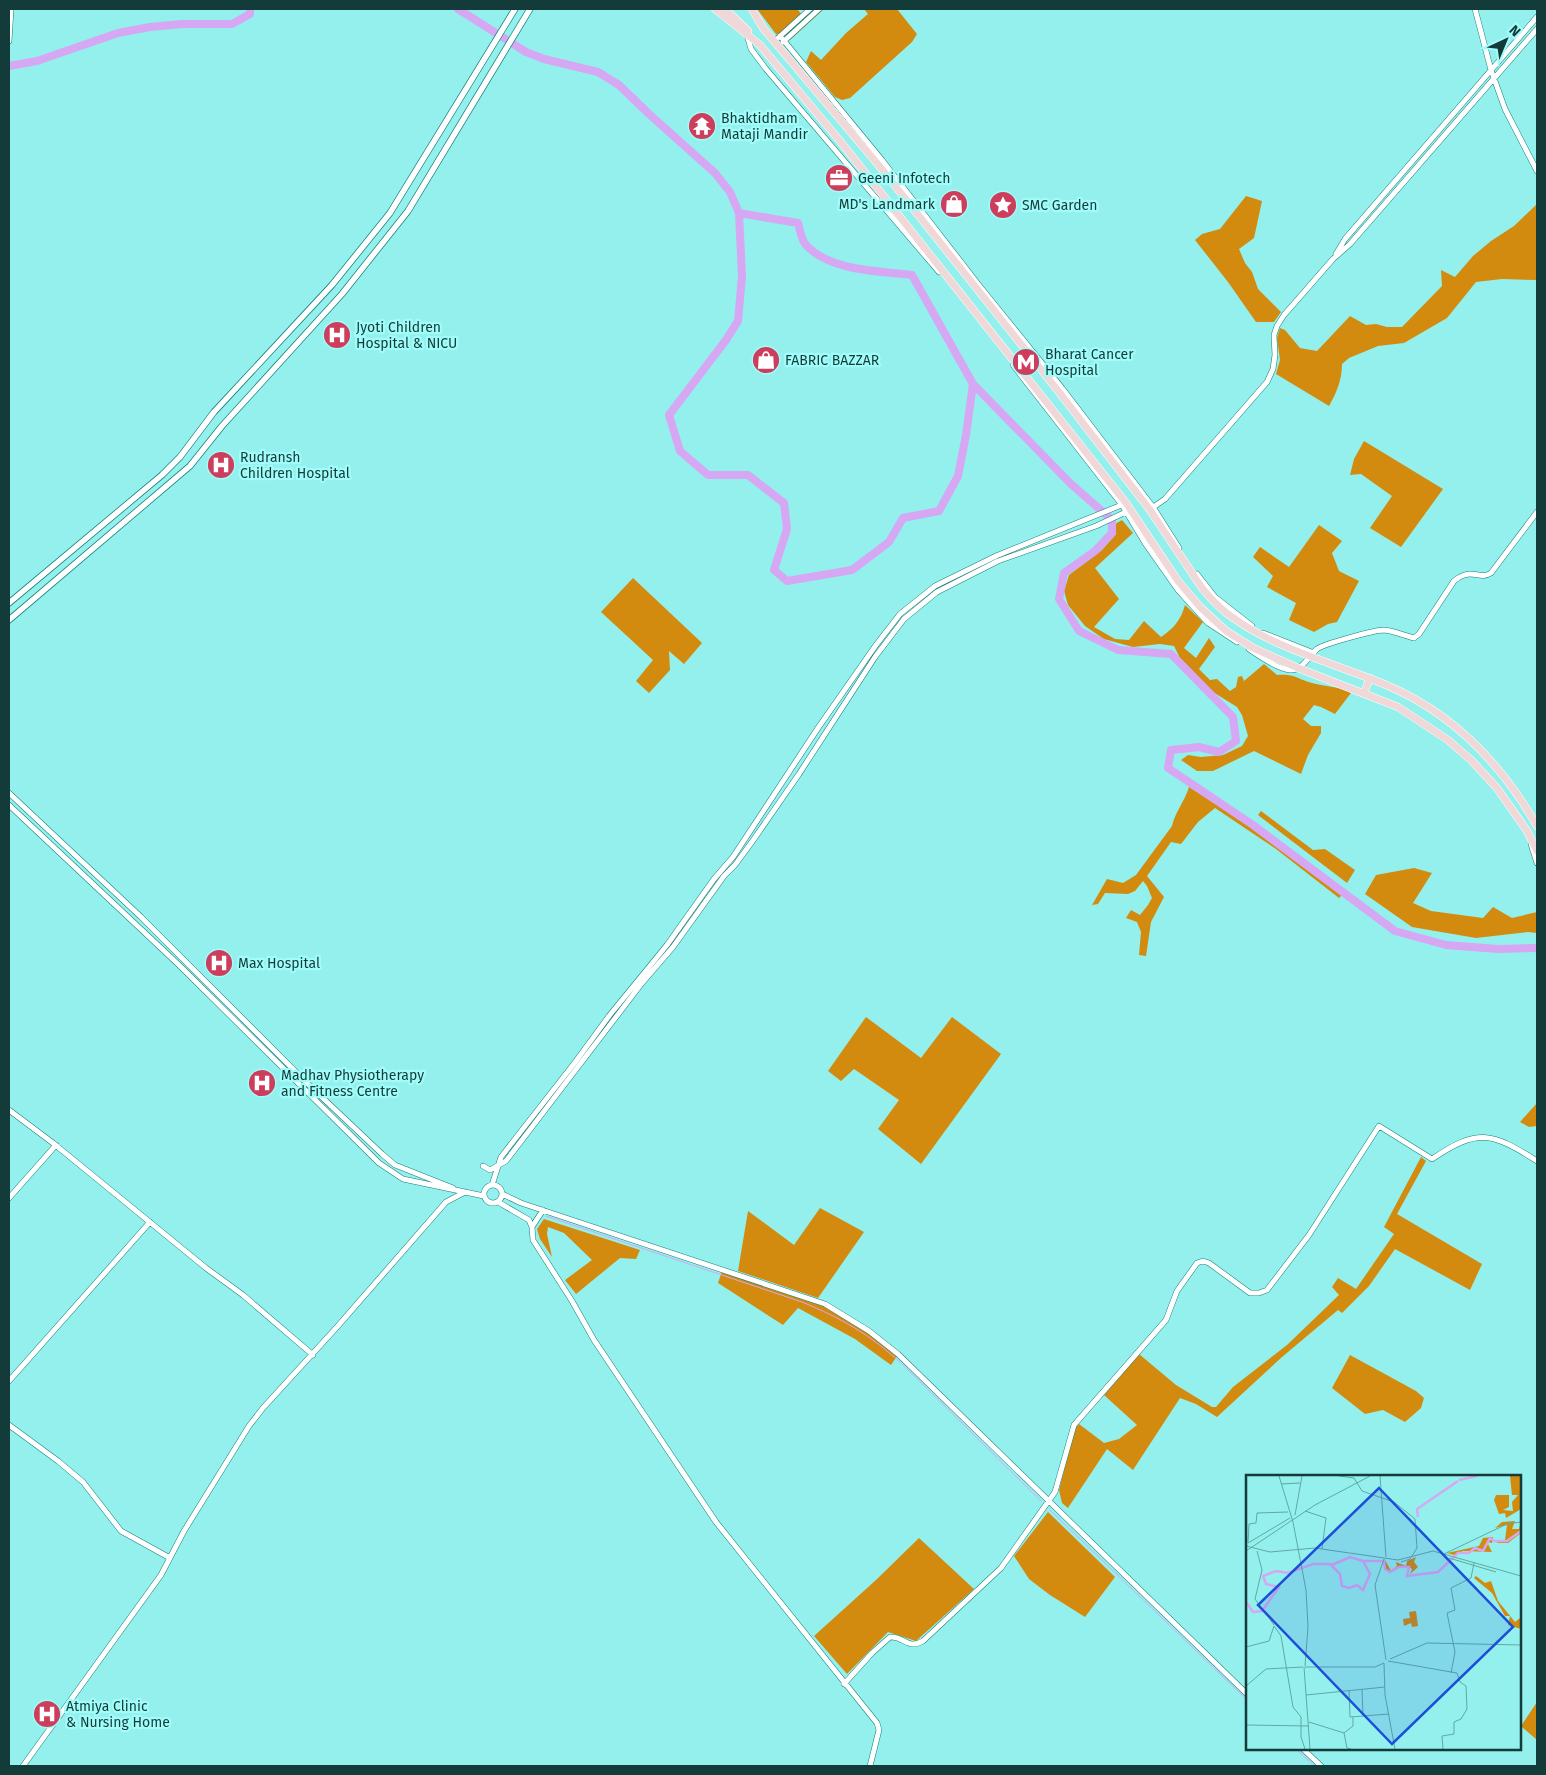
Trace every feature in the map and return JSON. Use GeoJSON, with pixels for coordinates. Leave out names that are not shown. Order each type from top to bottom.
{"type":"FeatureCollection","features":[{"type":"Feature","properties":{"kind":"highway"},"geometry":{"type":"LineString","coordinates":[[715,9],[760,45]]}},
{"type":"Feature","properties":{"kind":"highway"},"geometry":{"type":"LineString","coordinates":[[725,9],[760,45],[840,140],[1122,505],[1178,581],[1200,607],[1226,631],[1238,639],[1298,668],[1398,707],[1457,748],[1497,788],[1527,831],[1537,851]]}},
{"type":"Feature","properties":{"kind":"highway"},"geometry":{"type":"LineString","coordinates":[[746,9],[763,28],[779,41],[817,92],[881,168],[1151,508],[1210,598],[1234,618],[1259,634],[1370,678],[1409,696],[1442,716],[1463,733],[1499,769],[1515,789],[1537,826]]}},
{"type":"Feature","properties":{"kind":"highway"},"geometry":{"type":"LineString","coordinates":[[752,9],[763,28]]}},
{"type":"Feature","properties":{"kind":"highway"},"geometry":{"type":"LineString","coordinates":[[817,92],[820,84]]}},
{"type":"Feature","properties":{"kind":"highway"},"geometry":{"type":"LineString","coordinates":[[881,168],[882,160]]}},
{"type":"Feature","properties":{"kind":"highway"},"geometry":{"type":"LineString","coordinates":[[926,217],[928,227]]}},
{"type":"Feature","properties":{"kind":"highway"},"geometry":{"type":"LineString","coordinates":[[1364,694],[1370,678]]}},
{"type":"Feature","properties":{"kind":"main road"},"geometry":{"type":"LineString","coordinates":[[9,603],[162,475],[180,457],[232,392],[332,285],[390,213],[515,9]]}},
{"type":"Feature","properties":{"kind":"main road"},"geometry":{"type":"LineString","coordinates":[[9,620],[190,466],[222,426],[342,294],[400,221],[530,9]]}},
{"type":"Feature","properties":{"kind":"street"},"geometry":{"type":"LineString","coordinates":[[9,40],[11,9]]}},
{"type":"Feature","properties":{"kind":"street"},"geometry":{"type":"LineString","coordinates":[[779,41],[810,9]]}},
{"type":"Feature","properties":{"kind":"street"},"geometry":{"type":"LineString","coordinates":[[779,41],[819,9]]}},
{"type":"Feature","properties":{"kind":"street"},"geometry":{"type":"LineString","coordinates":[[1475,9],[1491,70],[1505,109],[1537,171]]}},
{"type":"Feature","properties":{"kind":"street"},"geometry":{"type":"LineString","coordinates":[[1333,259],[1345,239],[1537,17]]}},
{"type":"Feature","properties":{"kind":"street"},"geometry":{"type":"LineString","coordinates":[[779,41],[820,84],[882,160],[1062,388],[1151,508],[1165,498],[1267,382],[1273,369],[1275,355],[1274,335],[1284,315],[1333,259],[1350,244],[1537,29]]}},
{"type":"Feature","properties":{"kind":"street"},"geometry":{"type":"LineString","coordinates":[[747,35],[751,49],[766,69],[919,244]]}},
{"type":"Feature","properties":{"kind":"street"},"geometry":{"type":"LineString","coordinates":[[484,1196],[485,1189],[492,1185],[501,1157],[576,1061],[608,1016],[667,945],[714,879],[733,857],[866,659],[900,614],[935,586],[996,556],[1122,505]]}},
{"type":"Feature","properties":{"kind":"street"},"geometry":{"type":"LineString","coordinates":[[483,1166],[490,1170],[506,1161],[642,983],[673,947],[724,876],[754,840],[876,657],[904,619],[938,592],[998,561],[1096,526],[1126,512]]}},
{"type":"Feature","properties":{"kind":"street"},"geometry":{"type":"LineString","coordinates":[[1298,668],[1317,649],[1382,630],[1414,638],[1417,637],[1454,580],[1469,574],[1486,576],[1491,573],[1537,512]]}},
{"type":"Feature","properties":{"kind":"street"},"geometry":{"type":"LineString","coordinates":[[900,614],[904,619]]}},
{"type":"Feature","properties":{"kind":"street"},"geometry":{"type":"LineString","coordinates":[[9,792],[141,917],[301,1077],[382,1154],[395,1165],[456,1190]]}},
{"type":"Feature","properties":{"kind":"street"},"geometry":{"type":"LineString","coordinates":[[9,805],[179,966],[379,1163],[404,1179],[484,1196],[489,1202],[498,1202],[526,1218],[532,1227],[533,1240],[572,1301],[594,1340],[700,1498],[722,1529],[844,1684],[878,1724],[879,1730],[870,1766]]}},
{"type":"Feature","properties":{"kind":"street"},"geometry":{"type":"LineString","coordinates":[[1527,831],[1537,863]]}},
{"type":"Feature","properties":{"kind":"street"},"geometry":{"type":"LineString","coordinates":[[9,1110],[56,1145],[243,1295],[313,1355]]}},
{"type":"Feature","properties":{"kind":"street"},"geometry":{"type":"LineString","coordinates":[[844,1684],[872,1653],[890,1637],[896,1637],[912,1644],[917,1644],[927,1638],[1001,1568],[1055,1492],[1072,1427],[1166,1320],[1177,1291],[1197,1263],[1204,1261],[1209,1263],[1250,1293],[1268,1290],[1309,1236],[1379,1126],[1432,1158],[1456,1143],[1467,1139],[1483,1137],[1504,1142],[1537,1161]]}},
{"type":"Feature","properties":{"kind":"street"},"geometry":{"type":"LineString","coordinates":[[9,1198],[56,1145]]}},
{"type":"Feature","properties":{"kind":"street"},"geometry":{"type":"LineString","coordinates":[[492,1185],[500,1189],[502,1194],[540,1214],[825,1304],[869,1331],[898,1354],[1246,1693]]}},
{"type":"Feature","properties":{"kind":"street"},"geometry":{"type":"LineString","coordinates":[[446,1202],[448,1189]]}},
{"type":"Feature","properties":{"kind":"street"},"geometry":{"type":"LineString","coordinates":[[23,1766],[162,1576],[184,1531],[249,1426],[268,1402],[313,1355],[446,1202],[465,1192]]}},
{"type":"Feature","properties":{"kind":"street"},"geometry":{"type":"LineString","coordinates":[[498,1202],[502,1194]]}},
{"type":"Feature","properties":{"kind":"street"},"geometry":{"type":"LineString","coordinates":[[532,1227],[540,1214]]}},
{"type":"Feature","properties":{"kind":"street"},"geometry":{"type":"LineString","coordinates":[[9,1381],[150,1222]]}},
{"type":"Feature","properties":{"kind":"street"},"geometry":{"type":"LineString","coordinates":[[9,1425],[83,1482],[121,1531],[170,1558]]}},
{"type":"Feature","properties":{"kind":"street"},"geometry":{"type":"LineString","coordinates":[[1304,1750],[1321,1766]]}},
{"type":"Feature","properties":{"kind":"shaded area"},"geometry":{"type":"Polygon","coordinates":[[[757,9],[797,9],[804,17],[812,9],[824,9],[790,40],[776,34],[757,9]]]}},
{"type":"Feature","properties":{"kind":"shaded area"},"geometry":{"type":"Polygon","coordinates":[[[864,9],[897,9],[917,34],[912,42],[850,98],[842,100],[835,97],[806,62],[811,51],[821,60],[846,33],[868,14],[864,9]]]}},
{"type":"Feature","properties":{"kind":"shaded area"},"geometry":{"type":"Polygon","coordinates":[[[1246,196],[1262,201],[1254,238],[1239,249],[1245,263],[1252,272],[1258,289],[1281,312],[1274,322],[1256,322],[1195,240],[1202,234],[1220,229],[1246,196]]]}},
{"type":"Feature","properties":{"kind":"shaded area"},"geometry":{"type":"Polygon","coordinates":[[[1537,204],[1537,280],[1502,279],[1476,282],[1447,318],[1404,343],[1378,346],[1349,358],[1342,364],[1338,385],[1329,406],[1276,374],[1280,360],[1277,338],[1280,328],[1285,330],[1300,348],[1317,351],[1350,316],[1366,325],[1376,324],[1387,327],[1402,327],[1442,286],[1441,270],[1455,277],[1473,256],[1514,226],[1537,204]]]}},
{"type":"Feature","properties":{"kind":"shaded area"},"geometry":{"type":"Polygon","coordinates":[[[1364,441],[1443,489],[1401,547],[1370,528],[1392,496],[1361,474],[1350,475],[1354,459],[1364,441]]]}},
{"type":"Feature","properties":{"kind":"shaded area"},"geometry":{"type":"Polygon","coordinates":[[[1122,520],[1133,533],[1095,568],[1119,599],[1094,627],[1115,639],[1129,640],[1144,621],[1161,637],[1176,623],[1185,605],[1203,622],[1184,648],[1196,658],[1209,638],[1215,647],[1199,669],[1210,680],[1217,679],[1230,691],[1236,687],[1238,677],[1242,676],[1244,681],[1264,664],[1277,675],[1293,676],[1351,693],[1335,714],[1314,705],[1303,719],[1311,726],[1321,726],[1321,733],[1308,755],[1301,774],[1254,751],[1213,771],[1197,771],[1181,760],[1188,755],[1201,757],[1223,755],[1242,746],[1248,736],[1242,715],[1237,707],[1213,692],[1180,658],[1174,646],[1160,644],[1133,647],[1104,639],[1085,626],[1068,605],[1064,591],[1069,575],[1102,550],[1116,534],[1115,524],[1122,520]]]}},
{"type":"Feature","properties":{"kind":"shaded area"},"geometry":{"type":"Polygon","coordinates":[[[1319,525],[1342,541],[1332,553],[1339,571],[1359,581],[1337,622],[1328,624],[1314,632],[1289,620],[1296,603],[1267,587],[1273,576],[1253,557],[1260,547],[1289,567],[1319,525]]]}},
{"type":"Feature","properties":{"kind":"shaded area"},"geometry":{"type":"Polygon","coordinates":[[[633,578],[702,643],[684,664],[669,651],[670,670],[649,693],[636,681],[653,660],[601,612],[633,578]]]}},
{"type":"Feature","properties":{"kind":"shaded area"},"geometry":{"type":"Polygon","coordinates":[[[1189,787],[1264,835],[1342,895],[1339,898],[1276,849],[1215,808],[1198,822],[1181,844],[1171,842],[1147,876],[1164,897],[1151,922],[1146,956],[1139,955],[1141,932],[1137,922],[1126,918],[1131,910],[1140,915],[1152,898],[1143,881],[1135,891],[1128,894],[1105,893],[1098,904],[1092,905],[1107,879],[1123,883],[1136,875],[1172,826],[1189,787]]]}},
{"type":"Feature","properties":{"kind":"shaded area"},"geometry":{"type":"Polygon","coordinates":[[[1261,811],[1313,850],[1325,849],[1355,870],[1347,883],[1258,815],[1261,811]]]}},
{"type":"Feature","properties":{"kind":"shaded area"},"geometry":{"type":"Polygon","coordinates":[[[1414,868],[1432,873],[1413,903],[1431,911],[1483,918],[1493,907],[1512,918],[1537,912],[1537,933],[1528,932],[1476,938],[1412,927],[1365,894],[1376,875],[1414,868]]]}},
{"type":"Feature","properties":{"kind":"shaded area"},"geometry":{"type":"Polygon","coordinates":[[[866,1017],[921,1058],[952,1017],[1001,1054],[921,1164],[878,1129],[899,1100],[854,1069],[841,1081],[828,1071],[866,1017]]]}},
{"type":"Feature","properties":{"kind":"shaded area"},"geometry":{"type":"Polygon","coordinates":[[[1537,1103],[1537,1126],[1529,1127],[1520,1122],[1537,1103]]]}},
{"type":"Feature","properties":{"kind":"shaded area"},"geometry":{"type":"Polygon","coordinates":[[[1421,1157],[1426,1161],[1397,1214],[1482,1264],[1470,1290],[1395,1249],[1369,1286],[1342,1313],[1338,1310],[1282,1357],[1217,1417],[1196,1404],[1180,1398],[1133,1470],[1107,1449],[1068,1508],[1062,1503],[1059,1490],[1074,1430],[1079,1424],[1104,1443],[1119,1439],[1137,1425],[1104,1395],[1139,1354],[1176,1385],[1212,1407],[1216,1407],[1233,1387],[1287,1345],[1339,1295],[1332,1287],[1338,1278],[1356,1289],[1394,1234],[1384,1227],[1421,1157]]]}},
{"type":"Feature","properties":{"kind":"shaded area"},"geometry":{"type":"Polygon","coordinates":[[[820,1208],[864,1232],[818,1298],[738,1271],[748,1211],[794,1245],[820,1208]]]}},
{"type":"Feature","properties":{"kind":"shaded area"},"geometry":{"type":"Polygon","coordinates":[[[544,1219],[640,1250],[636,1259],[620,1258],[576,1294],[565,1280],[592,1260],[564,1233],[548,1227],[547,1234],[552,1257],[540,1239],[537,1229],[544,1219]]]}},
{"type":"Feature","properties":{"kind":"shaded area"},"geometry":{"type":"Polygon","coordinates":[[[722,1271],[824,1305],[867,1332],[897,1356],[891,1365],[855,1339],[798,1308],[783,1325],[718,1283],[722,1271]]]}},
{"type":"Feature","properties":{"kind":"shaded area"},"geometry":{"type":"Polygon","coordinates":[[[1350,1355],[1416,1391],[1424,1398],[1421,1408],[1405,1422],[1383,1410],[1365,1414],[1332,1388],[1350,1355]]]}},
{"type":"Feature","properties":{"kind":"shaded area"},"geometry":{"type":"Polygon","coordinates":[[[1048,1512],[1115,1577],[1085,1617],[1029,1579],[1014,1556],[1048,1512]]]}},
{"type":"Feature","properties":{"kind":"shaded area"},"geometry":{"type":"Polygon","coordinates":[[[919,1538],[974,1589],[916,1641],[888,1632],[847,1674],[814,1636],[919,1538]]]}},
{"type":"Feature","properties":{"kind":"shaded area"},"geometry":{"type":"Polygon","coordinates":[[[1537,1702],[1537,1740],[1521,1726],[1537,1702]]]}},
{"type":"Feature","properties":{"kind":"waterway"},"geometry":{"type":"LineString","coordinates":[[9,66],[37,61],[118,33],[182,24],[232,24],[250,14],[250,9]]}},
{"type":"Feature","properties":{"kind":"waterway"},"geometry":{"type":"LineString","coordinates":[[458,9],[526,52],[544,59],[598,72],[619,85],[715,173],[730,192],[739,213],[742,276],[738,321],[726,340],[669,415],[680,451],[708,475],[748,475],[784,503],[787,529],[774,570],[787,581],[852,570],[889,542],[903,518],[939,511],[958,476],[973,384],[1071,484],[1112,520],[1112,533],[1095,551],[1064,573],[1059,599],[1079,631],[1118,650],[1171,654],[1233,717],[1236,741],[1219,752],[1199,747],[1171,750],[1168,768],[1253,825],[1395,931],[1446,945],[1498,949],[1537,948]]}},
{"type":"Feature","properties":{"kind":"waterway"},"geometry":{"type":"LineString","coordinates":[[739,213],[798,223],[806,245],[816,254],[841,265],[870,271],[912,275],[973,384]]}},
{"type":"Feature","properties":{"kind":"waterway"},"geometry":{"type":"LineString","coordinates":[[546,1216],[802,1302],[843,1321],[878,1344],[902,1364],[1041,1501]]}},
{"type":"Feature","properties":{"kind":"waterway"},"geometry":{"type":"LineString","coordinates":[[1050,1510],[1246,1699]]}},
{"type":"Feature","properties":{"kind":"waterway"},"geometry":{"type":"LineString","coordinates":[[1297,1750],[1314,1766]]}},
{"type":"Feature","properties":{"kind":"place","name":"Bhaktidham Mataji Mandir"},"geometry":{"type":"Point","coordinates":[702,126]}},
{"type":"Feature","properties":{"kind":"place","name":"Geeni Infotech"},"geometry":{"type":"Point","coordinates":[839,178]}},
{"type":"Feature","properties":{"kind":"place","name":"MD's Landmark"},"geometry":{"type":"Point","coordinates":[954,204]}},
{"type":"Feature","properties":{"kind":"place","name":"SMC Garden"},"geometry":{"type":"Point","coordinates":[1003,205]}},
{"type":"Feature","properties":{"kind":"place","name":"Jyoti Children Hospital & NICU"},"geometry":{"type":"Point","coordinates":[337,335]}},
{"type":"Feature","properties":{"kind":"place","name":"FABRIC BAZZAR"},"geometry":{"type":"Point","coordinates":[766,360]}},
{"type":"Feature","properties":{"kind":"place","name":"Bharat Cancer Hospital"},"geometry":{"type":"Point","coordinates":[1026,362]}},
{"type":"Feature","properties":{"kind":"place","name":"Rudransh Children Hospital"},"geometry":{"type":"Point","coordinates":[221,465]}},
{"type":"Feature","properties":{"kind":"place","name":"Max Hospital"},"geometry":{"type":"Point","coordinates":[219,963]}},
{"type":"Feature","properties":{"kind":"place","name":"Madhav Physiotherapy and Fitness Centre"},"geometry":{"type":"Point","coordinates":[262,1083]}},
{"type":"Feature","properties":{"kind":"place","name":"Atmiya Clinic & Nursing Home"},"geometry":{"type":"Point","coordinates":[47,1714]}}]}
